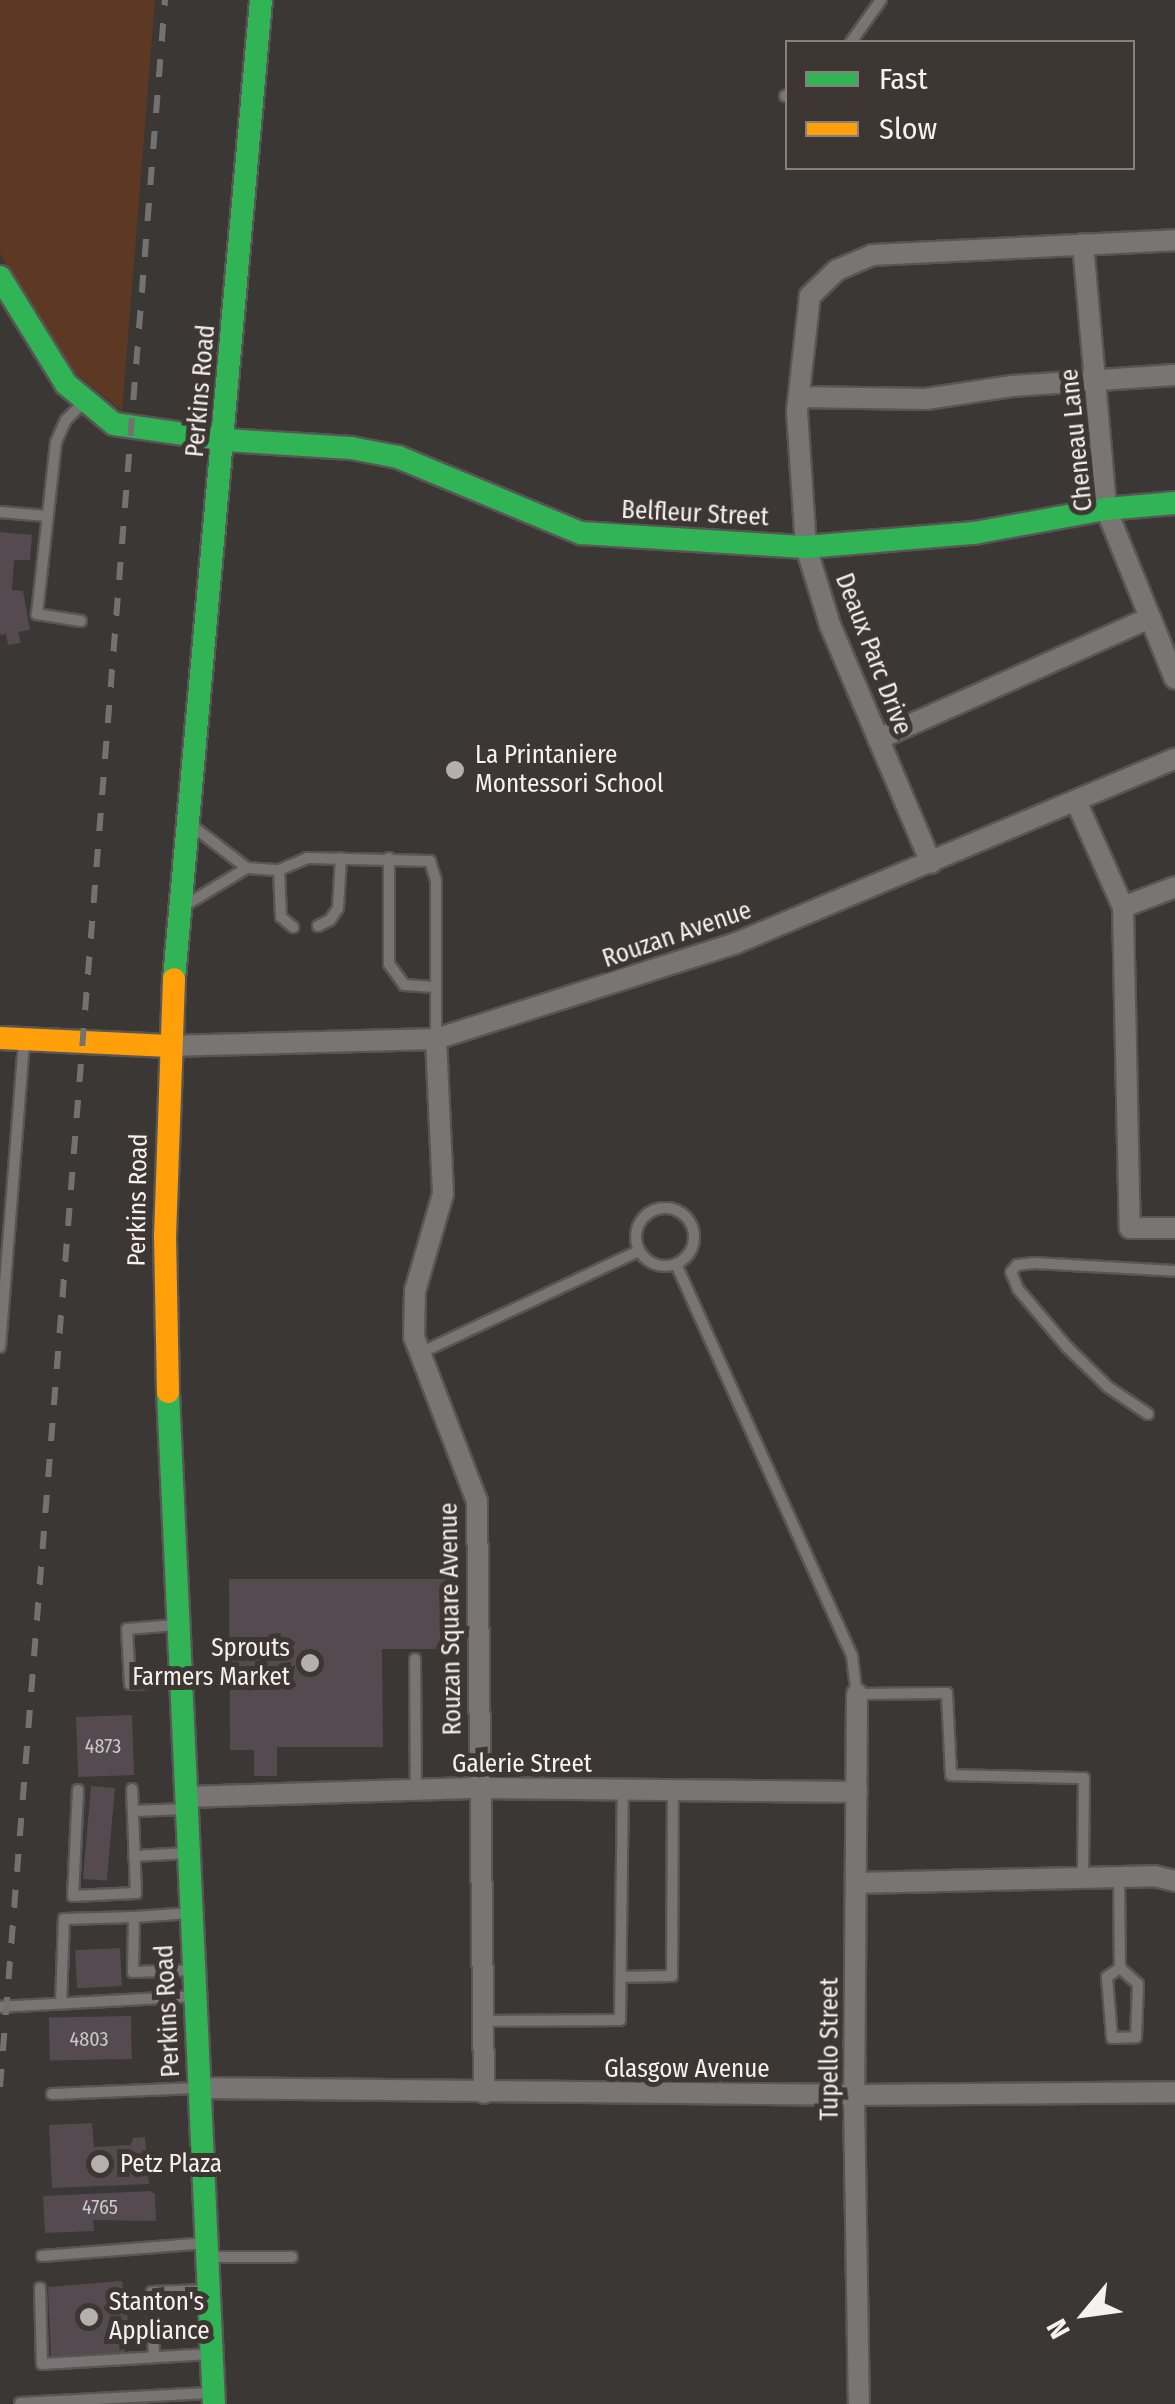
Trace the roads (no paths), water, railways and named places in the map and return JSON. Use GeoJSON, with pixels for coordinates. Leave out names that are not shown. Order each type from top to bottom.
{"type":"FeatureCollection","features":[{"type":"Feature","properties":{"kind":"main road","name":"Perkins Road"},"geometry":{"type":"LineString","coordinates":[[214,2398],[165,1332],[169,1046],[261,0]]}},
{"type":"Feature","properties":{"kind":"main road"},"geometry":{"type":"LineString","coordinates":[[0,277],[55,370],[83,403]]}},
{"type":"Feature","properties":{"kind":"main road","name":"Belfleur Street"},"geometry":{"type":"LineString","coordinates":[[83,403],[102,418],[130,428],[225,440],[351,448],[398,458],[581,533],[806,547],[974,534],[1106,509],[1175,503]]}},
{"type":"Feature","properties":{"kind":"main road"},"geometry":{"type":"LineString","coordinates":[[0,1038],[169,1046]]}},
{"type":"Feature","properties":{"kind":"street","name":"Deaux Parc Drive"},"geometry":{"type":"LineString","coordinates":[[931,863],[830,624],[806,547],[798,397],[810,296],[837,270],[872,255],[1175,240]]}},
{"type":"Feature","properties":{"kind":"street","name":"Cheneau Lane"},"geometry":{"type":"LineString","coordinates":[[1083,244],[1106,509],[1175,680]]}},
{"type":"Feature","properties":{"kind":"street"},"geometry":{"type":"LineString","coordinates":[[798,397],[926,399],[1095,380],[1175,376]]}},
{"type":"Feature","properties":{"kind":"street"},"geometry":{"type":"LineString","coordinates":[[878,738],[1150,618]]}},
{"type":"Feature","properties":{"kind":"street","name":"Rouzan Avenue"},"geometry":{"type":"LineString","coordinates":[[169,1046],[436,1040],[734,944],[1175,759]]}},
{"type":"Feature","properties":{"kind":"street"},"geometry":{"type":"LineString","coordinates":[[1076,801],[1123,907],[1130,1228],[1175,1228]]}},
{"type":"Feature","properties":{"kind":"street"},"geometry":{"type":"LineString","coordinates":[[1123,907],[1175,887]]}},
{"type":"Feature","properties":{"kind":"street","name":"Rouzan Square Avenue"},"geometry":{"type":"LineString","coordinates":[[436,1040],[443,1194],[415,1291],[414,1337],[477,1501],[484,2093]]}},
{"type":"Feature","properties":{"kind":"street","name":"Tupello Street"},"geometry":{"type":"LineString","coordinates":[[856,1694],[854,2095],[859,2404]]}},
{"type":"Feature","properties":{"kind":"street","name":"Galerie Street"},"geometry":{"type":"LineString","coordinates":[[186,1803],[480,1788],[857,1792]]}},
{"type":"Feature","properties":{"kind":"street"},"geometry":{"type":"LineString","coordinates":[[856,1883],[1119,1877],[1175,1881]]}},
{"type":"Feature","properties":{"kind":"street","name":"Glasgow Avenue"},"geometry":{"type":"LineString","coordinates":[[199,2088],[854,2095],[1175,2092]]}},
{"type":"Feature","properties":{"kind":"lane"},"geometry":{"type":"LineString","coordinates":[[852,40],[881,0]]}},
{"type":"Feature","properties":{"kind":"lane"},"geometry":{"type":"LineString","coordinates":[[81,620],[36,614],[56,442],[66,420],[83,403]]}},
{"type":"Feature","properties":{"kind":"lane"},"geometry":{"type":"LineString","coordinates":[[0,512],[47,516]]}},
{"type":"Feature","properties":{"kind":"lane"},"geometry":{"type":"LineString","coordinates":[[188,823],[247,868],[279,870],[307,858],[422,858],[434,869],[436,1040]]}},
{"type":"Feature","properties":{"kind":"lane"},"geometry":{"type":"LineString","coordinates":[[318,926],[330,920],[338,908],[342,858]]}},
{"type":"Feature","properties":{"kind":"lane"},"geometry":{"type":"LineString","coordinates":[[389,858],[389,964],[404,986],[434,987]]}},
{"type":"Feature","properties":{"kind":"lane"},"geometry":{"type":"LineString","coordinates":[[179,909],[247,868]]}},
{"type":"Feature","properties":{"kind":"lane"},"geometry":{"type":"LineString","coordinates":[[279,870],[282,917],[292,926]]}},
{"type":"Feature","properties":{"kind":"lane"},"geometry":{"type":"LineString","coordinates":[[0,1347],[24,1038]]}},
{"type":"Feature","properties":{"kind":"lane"},"geometry":{"type":"LineString","coordinates":[[672,1209],[688,1219],[694,1237],[688,1255],[676,1264],[653,1264],[639,1251],[636,1232],[645,1215],[672,1209]]}},
{"type":"Feature","properties":{"kind":"lane"},"geometry":{"type":"LineString","coordinates":[[420,1353],[639,1251]]}},
{"type":"Feature","properties":{"kind":"lane"},"geometry":{"type":"LineString","coordinates":[[1148,1414],[1108,1388],[1066,1347],[1018,1289],[1011,1272],[1016,1265],[1034,1263],[1175,1271]]}},
{"type":"Feature","properties":{"kind":"lane"},"geometry":{"type":"LineString","coordinates":[[676,1264],[852,1656],[856,1694],[947,1693],[951,1775],[1084,1778],[1084,1878]]}},
{"type":"Feature","properties":{"kind":"lane"},"geometry":{"type":"LineString","coordinates":[[178,1625],[127,1629],[130,1684],[181,1682]]}},
{"type":"Feature","properties":{"kind":"lane"},"geometry":{"type":"LineString","coordinates":[[415,1659],[416,1790]]}},
{"type":"Feature","properties":{"kind":"lane"},"geometry":{"type":"LineString","coordinates":[[78,1790],[73,1896],[136,1893],[132,1789]]}},
{"type":"Feature","properties":{"kind":"lane"},"geometry":{"type":"LineString","coordinates":[[483,2021],[620,2020],[623,1790]]}},
{"type":"Feature","properties":{"kind":"lane"},"geometry":{"type":"LineString","coordinates":[[621,1976],[672,1976],[673,1790]]}},
{"type":"Feature","properties":{"kind":"lane"},"geometry":{"type":"LineString","coordinates":[[133,1811],[186,1803]]}},
{"type":"Feature","properties":{"kind":"lane"},"geometry":{"type":"LineString","coordinates":[[134,1856],[189,1853]]}},
{"type":"Feature","properties":{"kind":"lane"},"geometry":{"type":"LineString","coordinates":[[1119,1877],[1120,1968],[1138,1984],[1136,2037],[1112,2038],[1108,1977],[1120,1968]]}},
{"type":"Feature","properties":{"kind":"lane"},"geometry":{"type":"LineString","coordinates":[[61,2004],[64,1919],[192,1912]]}},
{"type":"Feature","properties":{"kind":"lane"},"geometry":{"type":"LineString","coordinates":[[134,1917],[134,1972],[194,1970]]}},
{"type":"Feature","properties":{"kind":"lane"},"geometry":{"type":"LineString","coordinates":[[0,2007],[195,1996]]}},
{"type":"Feature","properties":{"kind":"lane"},"geometry":{"type":"LineString","coordinates":[[52,2094],[199,2088]]}},
{"type":"Feature","properties":{"kind":"lane"},"geometry":{"type":"LineString","coordinates":[[42,2256],[207,2250],[292,2257]]}},
{"type":"Feature","properties":{"kind":"lane"},"geometry":{"type":"LineString","coordinates":[[40,2288],[42,2364],[212,2354]]}},
{"type":"Feature","properties":{"kind":"lane"},"geometry":{"type":"LineString","coordinates":[[154,2358],[152,2292],[209,2290]]}},
{"type":"Feature","properties":{"kind":"lane"},"geometry":{"type":"LineString","coordinates":[[20,2404],[214,2398]]}},
{"type":"Feature","properties":{"kind":"railway"},"geometry":{"type":"LineString","coordinates":[[0,2087],[165,0]]}},
{"type":"Feature","properties":{"kind":"place","name":"La Printaniere Montessori School"},"geometry":{"type":"Point","coordinates":[455,770]}},
{"type":"Feature","properties":{"kind":"place","name":"Sprouts Farmers Market"},"geometry":{"type":"Point","coordinates":[310,1663]}},
{"type":"Feature","properties":{"kind":"place","name":"Petz Plaza"},"geometry":{"type":"Point","coordinates":[100,2164]}},
{"type":"Feature","properties":{"kind":"place","name":"Stanton's Appliance"},"geometry":{"type":"Point","coordinates":[89,2317]}}]}
